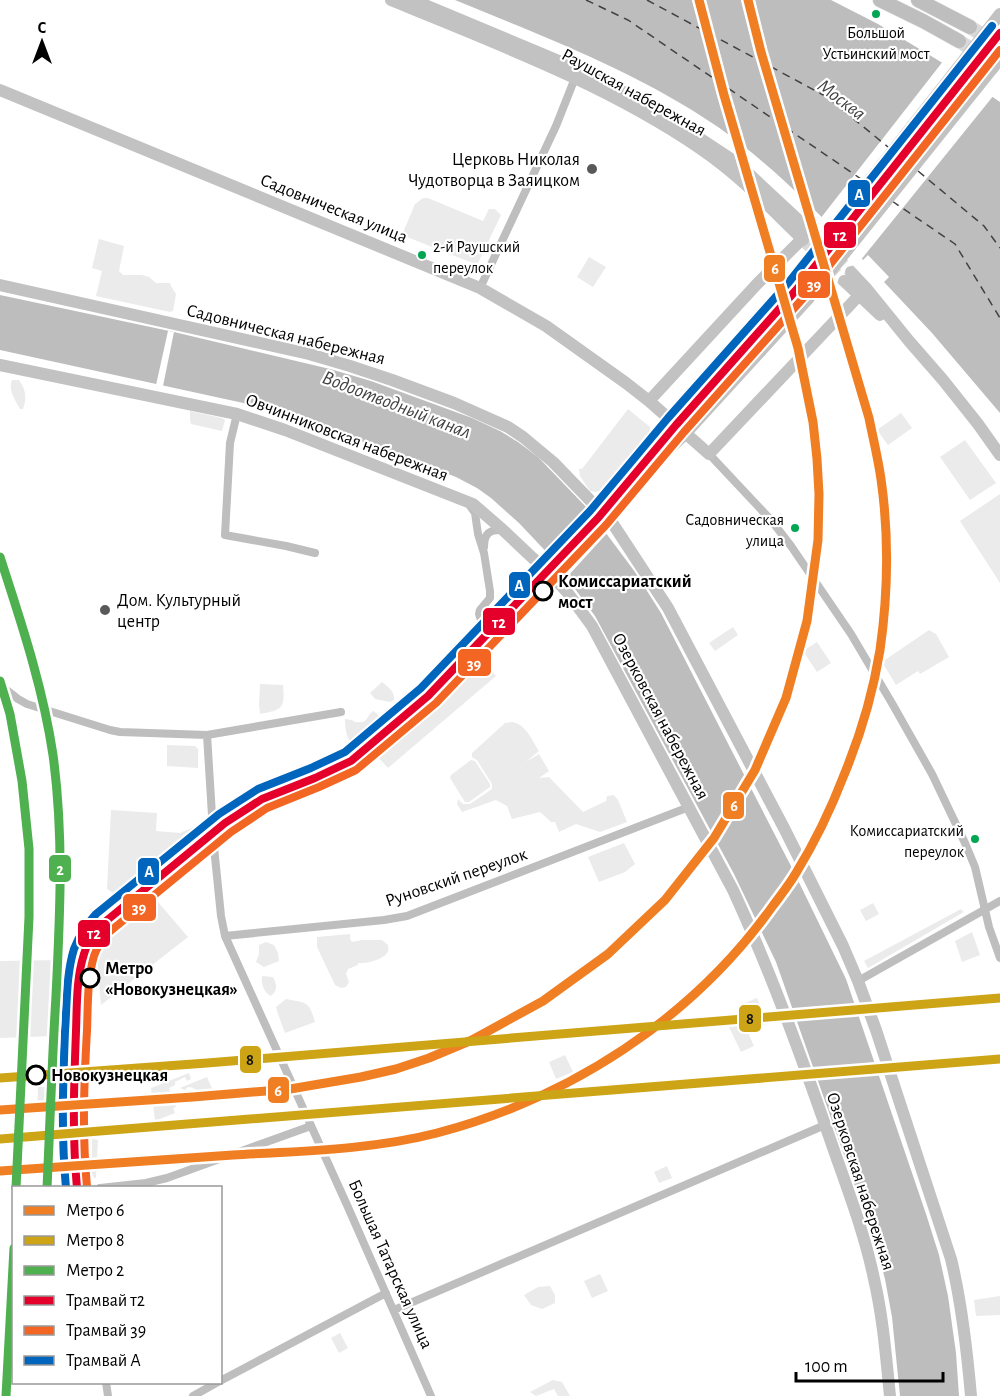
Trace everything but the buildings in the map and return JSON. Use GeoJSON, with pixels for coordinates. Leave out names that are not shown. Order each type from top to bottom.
{"type":"FeatureCollection","features":[{"type":"Feature","properties":{"kind":"main road"},"geometry":{"type":"LineString","coordinates":[[880,0],[959,41]]}},
{"type":"Feature","properties":{"kind":"main road"},"geometry":{"type":"LineString","coordinates":[[918,0],[970,27]]}},
{"type":"Feature","properties":{"kind":"street","name":"Раушская набережная"},"geometry":{"type":"LineString","coordinates":[[391,0],[576,78],[620,101],[701,149],[805,237]]}},
{"type":"Feature","properties":{"kind":"street","name":"Раушская набережная"},"geometry":{"type":"LineString","coordinates":[[413,0],[578,69],[614,86],[678,124],[728,157],[750,175],[805,237]]}},
{"type":"Feature","properties":{"kind":"street"},"geometry":{"type":"LineString","coordinates":[[80,1186],[76,1141],[76,1093],[82,976],[86,956],[106,924],[214,836],[264,802],[352,765],[430,699],[549,574],[553,559],[597,512],[658,440],[689,396],[790,282],[1000,14]]}},
{"type":"Feature","properties":{"kind":"street"},"geometry":{"type":"LineString","coordinates":[[549,574],[562,570],[607,523],[669,449],[808,299],[1000,59]]}},
{"type":"Feature","properties":{"kind":"street"},"geometry":{"type":"LineString","coordinates":[[480,288],[576,78]]}},
{"type":"Feature","properties":{"kind":"street","name":"Садовническая улица"},"geometry":{"type":"LineString","coordinates":[[0,90],[480,288],[546,326],[649,401],[709,454],[771,520],[851,634],[939,788],[956,824],[975,867],[1000,958]]}},
{"type":"Feature","properties":{"kind":"street"},"geometry":{"type":"LineString","coordinates":[[649,401],[805,237]]}},
{"type":"Feature","properties":{"kind":"street"},"geometry":{"type":"LineString","coordinates":[[847,277],[909,341],[978,424],[1000,455]]}},
{"type":"Feature","properties":{"kind":"street","name":"Садовническая набережная"},"geometry":{"type":"LineString","coordinates":[[0,285],[309,354],[383,377],[454,403],[508,427],[523,437],[553,462],[607,523],[641,565],[673,617],[813,885],[858,981],[880,1040],[951,1258],[960,1294],[971,1396]]}},
{"type":"Feature","properties":{"kind":"street"},"geometry":{"type":"LineString","coordinates":[[709,454],[862,292]]}},
{"type":"Feature","properties":{"kind":"street","name":"Овчинниковская набережная"},"geometry":{"type":"LineString","coordinates":[[0,365],[237,414],[285,430],[473,504],[549,574]]}},
{"type":"Feature","properties":{"kind":"street"},"geometry":{"type":"LineString","coordinates":[[237,414],[230,443],[225,535],[315,553]]}},
{"type":"Feature","properties":{"kind":"street"},"geometry":{"type":"LineString","coordinates":[[465,501],[475,513],[484,554],[490,598],[479,614],[490,637]]}},
{"type":"Feature","properties":{"kind":"street"},"geometry":{"type":"LineString","coordinates":[[484,554],[485,540],[489,532],[495,529],[502,530]]}},
{"type":"Feature","properties":{"kind":"street","name":"Озерковская набережная"},"geometry":{"type":"LineString","coordinates":[[549,574],[567,592],[592,626],[733,890],[754,935],[793,1034],[861,1230],[875,1279],[883,1327],[890,1396]]}},
{"type":"Feature","properties":{"kind":"street"},"geometry":{"type":"LineString","coordinates":[[0,686],[27,704],[110,730],[207,735],[341,712]]}},
{"type":"Feature","properties":{"kind":"street","name":"Большая Татарская улица"},"geometry":{"type":"LineString","coordinates":[[207,735],[221,916],[225,936],[431,1396]]}},
{"type":"Feature","properties":{"kind":"street","name":"Руновский переулок"},"geometry":{"type":"LineString","coordinates":[[225,936],[406,916],[689,807]]}},
{"type":"Feature","properties":{"kind":"street"},"geometry":{"type":"LineString","coordinates":[[858,981],[1000,902]]}},
{"type":"Feature","properties":{"kind":"street"},"geometry":{"type":"LineString","coordinates":[[393,1311],[825,1125]]}},
{"type":"Feature","properties":{"kind":"street"},"geometry":{"type":"LineString","coordinates":[[118,1186],[167,1178],[311,1126]]}},
{"type":"Feature","properties":{"kind":"street"},"geometry":{"type":"LineString","coordinates":[[222,1380],[386,1293]]}},
{"type":"Feature","properties":{"kind":"street"},"geometry":{"type":"LineString","coordinates":[[193,1396],[215,1384]]}},
{"type":"Feature","properties":{"kind":"shaded area"},"geometry":{"type":"Polygon","coordinates":[[[423,198],[483,221],[489,209],[495,209],[501,215],[478,263],[475,264],[402,235],[415,204],[423,198]]]}},
{"type":"Feature","properties":{"kind":"shaded area"},"geometry":{"type":"Polygon","coordinates":[[[99,239],[124,246],[119,271],[123,275],[142,275],[156,283],[170,283],[176,294],[173,311],[96,296],[102,271],[92,268],[99,239]]]}},
{"type":"Feature","properties":{"kind":"shaded area"},"geometry":{"type":"Polygon","coordinates":[[[589,257],[606,267],[593,287],[577,277],[589,257]]]}},
{"type":"Feature","properties":{"kind":"shaded area"},"geometry":{"type":"Polygon","coordinates":[[[12,380],[19,380],[23,387],[25,398],[23,409],[20,409],[13,395],[12,380]]]}},
{"type":"Feature","properties":{"kind":"shaded area"},"geometry":{"type":"Polygon","coordinates":[[[628,409],[650,427],[648,437],[600,491],[590,491],[580,476],[579,470],[628,409]]]}},
{"type":"Feature","properties":{"kind":"shaded area"},"geometry":{"type":"Polygon","coordinates":[[[190,411],[222,418],[225,420],[222,431],[191,424],[190,411]]]}},
{"type":"Feature","properties":{"kind":"shaded area"},"geometry":{"type":"Polygon","coordinates":[[[901,413],[912,428],[888,445],[877,430],[901,413]]]}},
{"type":"Feature","properties":{"kind":"shaded area"},"geometry":{"type":"Polygon","coordinates":[[[965,440],[996,483],[970,500],[940,457],[965,440]]]}},
{"type":"Feature","properties":{"kind":"shaded area"},"geometry":{"type":"Polygon","coordinates":[[[1000,494],[1000,583],[960,521],[1000,494]]]}},
{"type":"Feature","properties":{"kind":"shaded area"},"geometry":{"type":"Polygon","coordinates":[[[733,627],[738,635],[715,651],[709,643],[733,627]]]}},
{"type":"Feature","properties":{"kind":"shaded area"},"geometry":{"type":"Polygon","coordinates":[[[929,630],[936,634],[949,657],[920,674],[918,671],[896,685],[882,662],[929,630]]]}},
{"type":"Feature","properties":{"kind":"shaded area"},"geometry":{"type":"Polygon","coordinates":[[[817,642],[831,663],[817,672],[803,651],[817,642]]]}},
{"type":"Feature","properties":{"kind":"shaded area"},"geometry":{"type":"Polygon","coordinates":[[[481,660],[496,676],[388,768],[377,756],[437,705],[481,660]]]}},
{"type":"Feature","properties":{"kind":"shaded area"},"geometry":{"type":"Polygon","coordinates":[[[382,682],[392,692],[394,700],[390,702],[375,699],[370,693],[382,682]]]}},
{"type":"Feature","properties":{"kind":"shaded area"},"geometry":{"type":"Polygon","coordinates":[[[260,684],[283,685],[281,707],[260,714],[260,684]]]}},
{"type":"Feature","properties":{"kind":"shaded area"},"geometry":{"type":"Polygon","coordinates":[[[373,711],[384,722],[353,744],[347,736],[345,719],[363,722],[373,711]]]}},
{"type":"Feature","properties":{"kind":"shaded area"},"geometry":{"type":"Polygon","coordinates":[[[512,722],[525,729],[539,751],[526,762],[539,754],[549,771],[539,778],[549,777],[583,812],[606,801],[607,796],[614,795],[627,822],[600,832],[576,824],[559,832],[555,822],[551,822],[540,812],[512,819],[507,806],[496,800],[462,812],[457,804],[458,799],[463,804],[470,804],[492,789],[492,784],[477,760],[472,757],[472,753],[505,723],[512,722]]]}},
{"type":"Feature","properties":{"kind":"shaded area"},"geometry":{"type":"Polygon","coordinates":[[[167,745],[195,746],[198,749],[198,768],[167,766],[167,745]]]}},
{"type":"Feature","properties":{"kind":"shaded area"},"geometry":{"type":"Polygon","coordinates":[[[471,760],[475,761],[490,787],[469,802],[465,802],[450,778],[471,760]]]}},
{"type":"Feature","properties":{"kind":"shaded area"},"geometry":{"type":"Polygon","coordinates":[[[111,810],[157,813],[156,831],[180,833],[196,826],[199,833],[120,897],[107,889],[111,810]]]}},
{"type":"Feature","properties":{"kind":"shaded area"},"geometry":{"type":"Polygon","coordinates":[[[624,843],[635,864],[625,872],[599,882],[588,857],[624,843]]]}},
{"type":"Feature","properties":{"kind":"shaded area"},"geometry":{"type":"Polygon","coordinates":[[[152,895],[188,937],[101,1005],[98,960],[102,941],[121,919],[152,895]]]}},
{"type":"Feature","properties":{"kind":"shaded area"},"geometry":{"type":"Polygon","coordinates":[[[873,903],[879,914],[866,921],[860,910],[873,903]]]}},
{"type":"Feature","properties":{"kind":"shaded area"},"geometry":{"type":"Polygon","coordinates":[[[961,909],[964,912],[868,968],[864,961],[961,909]]]}},
{"type":"Feature","properties":{"kind":"shaded area"},"geometry":{"type":"Polygon","coordinates":[[[972,932],[980,955],[962,962],[955,941],[972,932]]]}},
{"type":"Feature","properties":{"kind":"shaded area"},"geometry":{"type":"Polygon","coordinates":[[[350,934],[352,942],[382,940],[388,945],[388,950],[380,959],[358,963],[348,969],[346,974],[349,982],[346,987],[341,988],[335,985],[317,947],[317,937],[350,934]]]}},
{"type":"Feature","properties":{"kind":"shaded area"},"geometry":{"type":"Polygon","coordinates":[[[266,942],[274,945],[279,961],[264,967],[256,962],[259,945],[266,942]]]}},
{"type":"Feature","properties":{"kind":"shaded area"},"geometry":{"type":"Polygon","coordinates":[[[83,950],[77,975],[72,1044],[65,1041],[65,1000],[71,1000],[71,982],[65,982],[65,959],[83,950]]]}},
{"type":"Feature","properties":{"kind":"shaded area"},"geometry":{"type":"Polygon","coordinates":[[[59,960],[56,1036],[0,1038],[0,961],[59,960]]]}},
{"type":"Feature","properties":{"kind":"shaded area"},"geometry":{"type":"Polygon","coordinates":[[[262,976],[273,977],[276,989],[271,996],[266,993],[262,976]]]}},
{"type":"Feature","properties":{"kind":"shaded area"},"geometry":{"type":"Polygon","coordinates":[[[757,998],[768,1023],[751,1030],[740,1005],[757,998]]]}},
{"type":"Feature","properties":{"kind":"shaded area"},"geometry":{"type":"Polygon","coordinates":[[[286,999],[306,1004],[315,1022],[285,1033],[276,1007],[286,999]]]}},
{"type":"Feature","properties":{"kind":"shaded area"},"geometry":{"type":"Polygon","coordinates":[[[741,1017],[754,1046],[741,1052],[727,1023],[741,1017]]]}},
{"type":"Feature","properties":{"kind":"shaded area"},"geometry":{"type":"Polygon","coordinates":[[[56,1043],[62,1043],[61,1081],[39,1081],[39,1068],[55,1068],[56,1043]]]}},
{"type":"Feature","properties":{"kind":"shaded area"},"geometry":{"type":"Polygon","coordinates":[[[66,1048],[72,1048],[71,1082],[65,1082],[66,1048]]]}},
{"type":"Feature","properties":{"kind":"shaded area"},"geometry":{"type":"Polygon","coordinates":[[[565,1055],[573,1072],[556,1079],[549,1062],[565,1055]]]}},
{"type":"Feature","properties":{"kind":"shaded area"},"geometry":{"type":"Polygon","coordinates":[[[189,1073],[191,1079],[187,1081],[185,1077],[169,1088],[176,1107],[173,1108],[175,1113],[155,1121],[151,1088],[189,1073]]]}},
{"type":"Feature","properties":{"kind":"shaded area"},"geometry":{"type":"Polygon","coordinates":[[[207,1077],[214,1093],[200,1098],[193,1088],[188,1087],[185,1090],[180,1088],[207,1077]]]}},
{"type":"Feature","properties":{"kind":"shaded area"},"geometry":{"type":"Polygon","coordinates":[[[38,1087],[61,1087],[60,1114],[37,1113],[38,1087]]]}},
{"type":"Feature","properties":{"kind":"shaded area"},"geometry":{"type":"Polygon","coordinates":[[[66,1087],[70,1087],[72,1178],[64,1177],[66,1087]]]}},
{"type":"Feature","properties":{"kind":"shaded area"},"geometry":{"type":"Polygon","coordinates":[[[92,1139],[98,1140],[96,1178],[92,1173],[92,1139]]]}},
{"type":"Feature","properties":{"kind":"shaded area"},"geometry":{"type":"Polygon","coordinates":[[[667,1166],[672,1178],[659,1183],[654,1172],[667,1166]]]}},
{"type":"Feature","properties":{"kind":"shaded area"},"geometry":{"type":"Polygon","coordinates":[[[600,1274],[608,1291],[592,1298],[584,1281],[600,1274]]]}},
{"type":"Feature","properties":{"kind":"shaded area"},"geometry":{"type":"Polygon","coordinates":[[[550,1286],[555,1295],[555,1303],[542,1309],[531,1305],[524,1295],[538,1287],[550,1286]]]}},
{"type":"Feature","properties":{"kind":"shaded area"},"geometry":{"type":"Polygon","coordinates":[[[1000,1296],[1000,1315],[976,1316],[974,1300],[1000,1296]]]}},
{"type":"Feature","properties":{"kind":"shaded area"},"geometry":{"type":"Polygon","coordinates":[[[340,1333],[348,1348],[339,1353],[331,1338],[340,1333]]]}},
{"type":"Feature","properties":{"kind":"shaded area"},"geometry":{"type":"Polygon","coordinates":[[[553,1380],[562,1382],[570,1396],[558,1396],[554,1389],[536,1396],[530,1392],[553,1380]]]}},
{"type":"Feature","properties":{"kind":"water","name":"Москва"},"geometry":{"type":"Polygon","coordinates":[[[455,0],[831,0],[878,24],[941,62],[1000,102],[1000,413],[932,333],[884,282],[889,277],[868,255],[863,260],[794,190],[738,142],[687,107],[623,72],[455,0]]]}},
{"type":"Feature","properties":{"kind":"water","name":"Водоотводный канал"},"geometry":{"type":"Polygon","coordinates":[[[0,295],[174,332],[371,381],[472,418],[500,431],[538,457],[588,509],[635,572],[661,613],[793,870],[846,979],[939,1255],[948,1296],[959,1396],[900,1396],[892,1317],[885,1279],[874,1240],[776,962],[734,874],[595,616],[553,559],[519,523],[477,488],[456,477],[303,419],[257,406],[0,350],[0,295]]]}},
{"type":"Feature","properties":{"kind":"pier","name":"Большой Устьинский мост"},"geometry":{"type":"Polygon","coordinates":[[[944,60],[994,95],[860,261],[820,219],[944,60]]]}},
{"type":"Feature","properties":{"kind":"pier"},"geometry":{"type":"Polygon","coordinates":[[[168,331],[174,332],[163,386],[156,385],[168,331]]]}},
{"type":"Feature","properties":{"kind":"pier","name":"Комиссариатский мост"},"geometry":{"type":"Polygon","coordinates":[[[590,507],[609,531],[567,577],[548,552],[590,507]]]}},
{"type":"Feature","properties":{"kind":"ferry route"},"geometry":{"type":"LineString","coordinates":[[586,0],[628,20],[864,181]]}},
{"type":"Feature","properties":{"kind":"ferry route"},"geometry":{"type":"LineString","coordinates":[[647,0],[827,97],[888,147]]}},
{"type":"Feature","properties":{"kind":"ferry route"},"geometry":{"type":"LineString","coordinates":[[897,154],[909,165]]}},
{"type":"Feature","properties":{"kind":"ferry route"},"geometry":{"type":"LineString","coordinates":[[918,171],[984,226],[1000,248]]}},
{"type":"Feature","properties":{"kind":"ferry route"},"geometry":{"type":"LineString","coordinates":[[873,187],[884,195]]}},
{"type":"Feature","properties":{"kind":"ferry route"},"geometry":{"type":"LineString","coordinates":[[892,201],[955,244],[1000,318]]}},
{"type":"Feature","properties":{"kind":"tunnel"},"geometry":{"type":"LineString","coordinates":[[970,27],[1000,46]]}},
{"type":"Feature","properties":{"kind":"tunnel"},"geometry":{"type":"LineString","coordinates":[[959,41],[1000,68]]}},
{"type":"Feature","properties":{"kind":"tunnel"},"geometry":{"type":"LineString","coordinates":[[810,231],[851,272]]}},
{"type":"Feature","properties":{"kind":"tunnel"},"geometry":{"type":"LineString","coordinates":[[803,240],[844,281]]}},
{"type":"Feature","properties":{"kind":"metro line","name":"6"},"geometry":{"type":"LineString","coordinates":[[0,1110],[290,1089],[361,1077],[429,1058],[472,1040],[543,1001],[608,954],[665,900],[714,838],[755,770],[786,698],[807,621],[818,540],[819,494],[813,422],[798,348],[724,95],[699,0]]}},
{"type":"Feature","properties":{"kind":"metro line","name":"6"},"geometry":{"type":"LineString","coordinates":[[0,1171],[361,1146],[412,1139],[486,1118],[534,1099],[580,1076],[624,1049],[666,1018],[705,985],[740,947],[793,877],[834,800],[856,744],[870,698],[880,650],[885,608],[884,500],[869,418],[761,52],[748,0]]}},
{"type":"Feature","properties":{"kind":"metro line","name":"2"},"geometry":{"type":"LineString","coordinates":[[0,557],[23,630],[49,730],[59,815],[60,906],[47,1186]]}},
{"type":"Feature","properties":{"kind":"metro line","name":"2"},"geometry":{"type":"LineString","coordinates":[[0,681],[10,714],[22,781],[29,849],[29,917],[16,1186]]}},
{"type":"Feature","properties":{"kind":"metro line","name":"8"},"geometry":{"type":"LineString","coordinates":[[0,1078],[1000,998]]}},
{"type":"Feature","properties":{"kind":"metro line","name":"8"},"geometry":{"type":"LineString","coordinates":[[0,1139],[1000,1059]]}},
{"type":"Feature","properties":{"kind":"metro line","name":"2"},"geometry":{"type":"LineString","coordinates":[[6,1396],[12,1285]]}},
{"type":"Feature","properties":{"kind":"tram line","name":"А"},"geometry":{"type":"LineString","coordinates":[[66,1186],[63,1109],[68,979],[74,949],[89,922],[219,814],[258,789],[345,752],[421,688],[590,511],[668,418],[789,282],[992,26]]}},
{"type":"Feature","properties":{"kind":"tram line","name":"т2"},"geometry":{"type":"LineString","coordinates":[[77,1186],[74,1110],[77,993],[85,950],[97,929],[225,823],[262,799],[351,761],[428,696],[598,518],[676,425],[797,289],[1000,33]]}},
{"type":"Feature","properties":{"kind":"tram line","name":"39"},"geometry":{"type":"LineString","coordinates":[[87,1186],[84,1109],[88,993],[94,956],[108,933],[231,832],[267,808],[356,770],[436,703],[606,525],[684,432],[805,296],[1000,50]]}},
{"type":"Feature","properties":{"kind":"place","name":"Большой Устьинский мост"},"geometry":{"type":"Point","coordinates":[876,14]}},
{"type":"Feature","properties":{"kind":"place","name":"Церковь Николая Чудотворца в Заяицком"},"geometry":{"type":"Point","coordinates":[592,169]}},
{"type":"Feature","properties":{"kind":"place","name":"2-й Раушский переулок"},"geometry":{"type":"Point","coordinates":[422,255]}},
{"type":"Feature","properties":{"kind":"place","name":"Садовническая улица"},"geometry":{"type":"Point","coordinates":[795,528]}},
{"type":"Feature","properties":{"kind":"place","name":"Комиссариатский мост"},"geometry":{"type":"Point","coordinates":[543,591]}},
{"type":"Feature","properties":{"kind":"place","name":"Дом. Культурный центр"},"geometry":{"type":"Point","coordinates":[105,610]}},
{"type":"Feature","properties":{"kind":"place","name":"Комиссариатский переулок"},"geometry":{"type":"Point","coordinates":[975,839]}},
{"type":"Feature","properties":{"kind":"place","name":"Метро «Новокузнецкая»"},"geometry":{"type":"Point","coordinates":[90,978]}},
{"type":"Feature","properties":{"kind":"place","name":"Новокузнецкая"},"geometry":{"type":"Point","coordinates":[36,1075]}}]}
